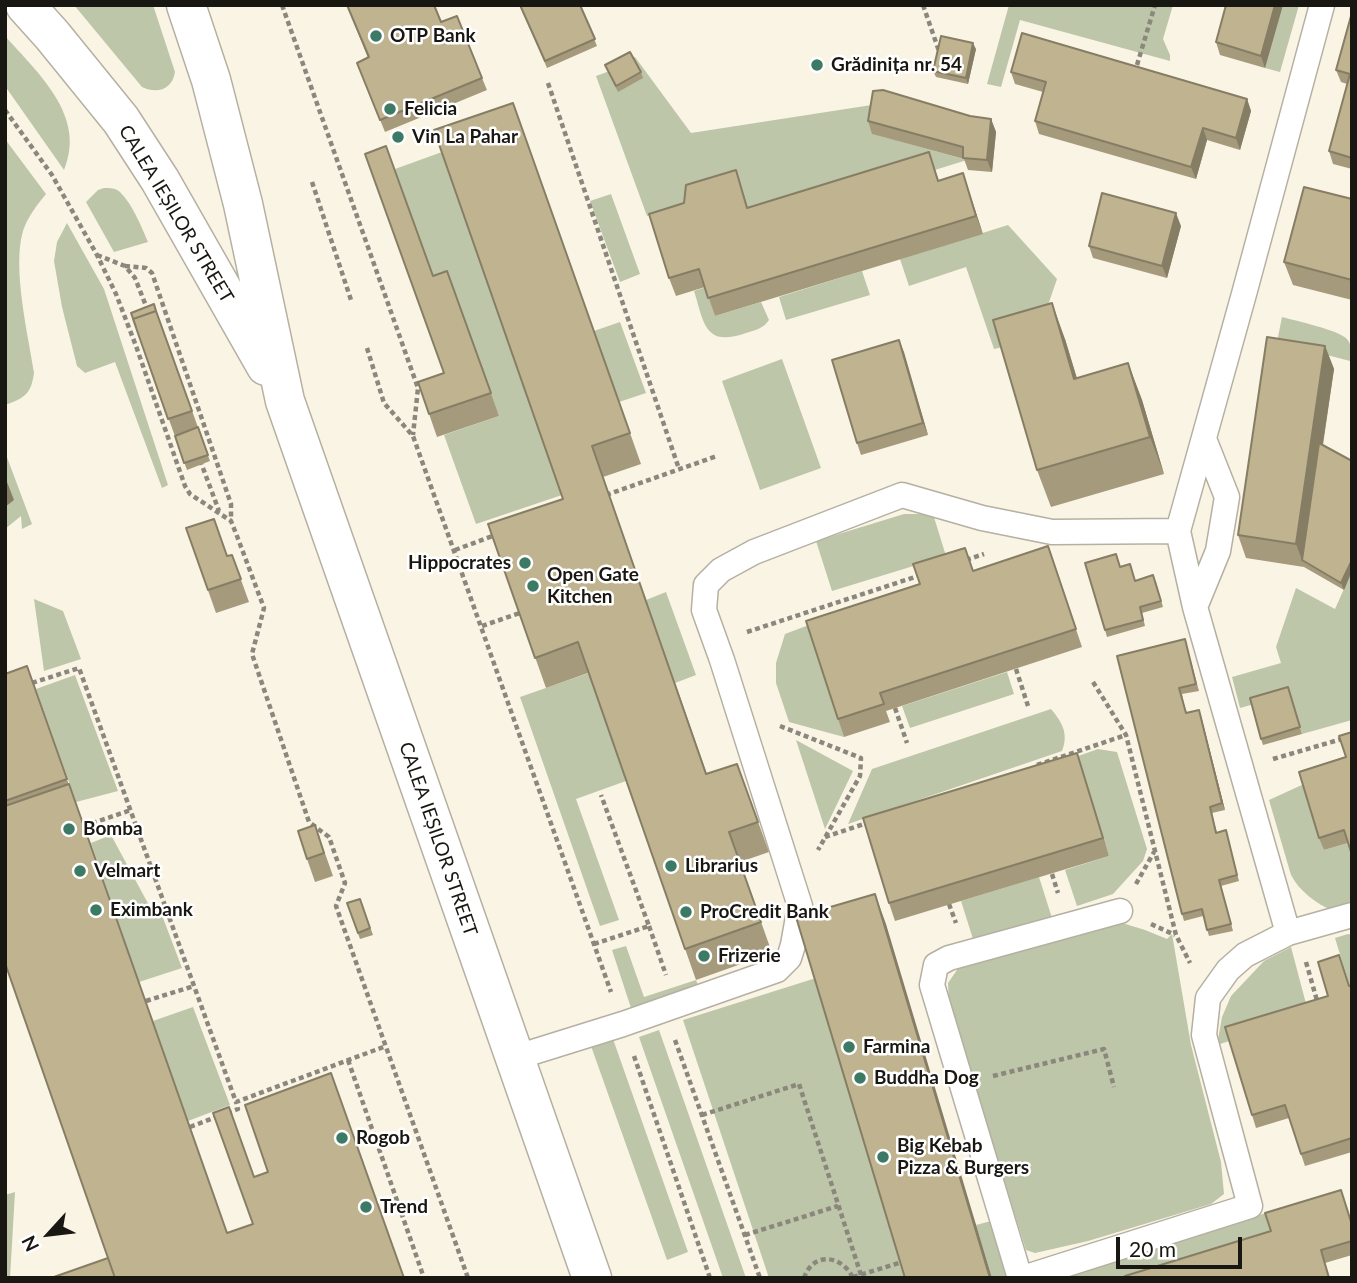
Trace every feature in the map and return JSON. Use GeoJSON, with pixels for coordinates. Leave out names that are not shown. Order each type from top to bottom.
{"type":"FeatureCollection","features":[{"type":"Feature","properties":{"kind":"main road","name":"CALEA IEȘILOR STREET"},"geometry":{"type":"LineString","coordinates":[[25,5],[121,120],[160,180],[285,401]]}},
{"type":"Feature","properties":{"kind":"main road","name":"CALEA IEȘILOR STREET"},"geometry":{"type":"LineString","coordinates":[[186,5],[211,80],[243,204],[285,401],[592,1278]]}},
{"type":"Feature","properties":{"kind":"lane"},"geometry":{"type":"LineString","coordinates":[[1292,932],[1195,607],[1178,531],[1322,5]]}},
{"type":"Feature","properties":{"kind":"lane"},"geometry":{"type":"LineString","coordinates":[[1195,607],[1218,551],[1227,497],[1204,439]]}},
{"type":"Feature","properties":{"kind":"lane"},"geometry":{"type":"LineString","coordinates":[[514,1058],[623,1024],[777,970],[789,958],[800,906],[704,610],[706,585],[721,570],[754,552],[902,495],[982,519],[1052,532],[1178,531]]}},
{"type":"Feature","properties":{"kind":"lane"},"geometry":{"type":"LineString","coordinates":[[1120,911],[958,956],[936,965],[932,985],[1022,1278],[1250,1206],[1204,1035],[1208,998],[1228,970],[1245,955],[1292,932],[1352,915]]}},
{"type":"Feature","properties":{"kind":"path"},"geometry":{"type":"LineString","coordinates":[[282,5],[418,388],[413,436]]}},
{"type":"Feature","properties":{"kind":"path"},"geometry":{"type":"LineString","coordinates":[[923,5],[940,55]]}},
{"type":"Feature","properties":{"kind":"path"},"geometry":{"type":"LineString","coordinates":[[1137,65],[1155,5]]}},
{"type":"Feature","properties":{"kind":"path"},"geometry":{"type":"LineString","coordinates":[[548,83],[679,469]]}},
{"type":"Feature","properties":{"kind":"path"},"geometry":{"type":"LineString","coordinates":[[5,110],[52,175],[116,294],[185,486],[190,494],[231,521]]}},
{"type":"Feature","properties":{"kind":"path"},"geometry":{"type":"LineString","coordinates":[[312,182],[351,300]]}},
{"type":"Feature","properties":{"kind":"path"},"geometry":{"type":"LineString","coordinates":[[97,255],[125,266],[146,268],[152,273],[231,504],[231,521],[264,608],[252,654],[309,822],[329,837],[345,883],[336,906],[468,1278]]}},
{"type":"Feature","properties":{"kind":"path"},"geometry":{"type":"LineString","coordinates":[[125,266],[135,278],[151,321]]}},
{"type":"Feature","properties":{"kind":"path"},"geometry":{"type":"LineString","coordinates":[[367,348],[384,403],[413,436],[623,1024],[710,1278]]}},
{"type":"Feature","properties":{"kind":"path"},"geometry":{"type":"LineString","coordinates":[[199,456],[219,512]]}},
{"type":"Feature","properties":{"kind":"path"},"geometry":{"type":"LineString","coordinates":[[604,496],[717,456]]}},
{"type":"Feature","properties":{"kind":"path"},"geometry":{"type":"LineString","coordinates":[[455,550],[505,532]]}},
{"type":"Feature","properties":{"kind":"path"},"geometry":{"type":"LineString","coordinates":[[961,561],[987,553]]}},
{"type":"Feature","properties":{"kind":"path"},"geometry":{"type":"LineString","coordinates":[[716,642],[923,574]]}},
{"type":"Feature","properties":{"kind":"path"},"geometry":{"type":"LineString","coordinates":[[482,626],[520,613]]}},
{"type":"Feature","properties":{"kind":"path"},"geometry":{"type":"LineString","coordinates":[[32,683],[79,668],[239,1109],[190,1127]]}},
{"type":"Feature","properties":{"kind":"path"},"geometry":{"type":"LineString","coordinates":[[1016,669],[1028,706]]}},
{"type":"Feature","properties":{"kind":"path"},"geometry":{"type":"LineString","coordinates":[[1093,682],[1126,735],[1176,935],[1208,998]]}},
{"type":"Feature","properties":{"kind":"path"},"geometry":{"type":"LineString","coordinates":[[895,708],[907,743]]}},
{"type":"Feature","properties":{"kind":"path"},"geometry":{"type":"LineString","coordinates":[[737,710],[861,758],[860,776],[795,891]]}},
{"type":"Feature","properties":{"kind":"path"},"geometry":{"type":"LineString","coordinates":[[1034,766],[1126,735]]}},
{"type":"Feature","properties":{"kind":"path"},"geometry":{"type":"LineString","coordinates":[[1242,768],[1352,736]]}},
{"type":"Feature","properties":{"kind":"path"},"geometry":{"type":"LineString","coordinates":[[601,795],[670,984]]}},
{"type":"Feature","properties":{"kind":"path"},"geometry":{"type":"LineString","coordinates":[[84,826],[131,810]]}},
{"type":"Feature","properties":{"kind":"path"},"geometry":{"type":"LineString","coordinates":[[825,837],[877,820]]}},
{"type":"Feature","properties":{"kind":"path"},"geometry":{"type":"LineString","coordinates":[[594,944],[649,926]]}},
{"type":"Feature","properties":{"kind":"path"},"geometry":{"type":"LineString","coordinates":[[1292,932],[1321,1012]]}},
{"type":"Feature","properties":{"kind":"path"},"geometry":{"type":"LineString","coordinates":[[146,1001],[194,986]]}},
{"type":"Feature","properties":{"kind":"path"},"geometry":{"type":"LineString","coordinates":[[664,1009],[760,1278]]}},
{"type":"Feature","properties":{"kind":"path"},"geometry":{"type":"LineString","coordinates":[[236,1102],[386,1046]]}},
{"type":"Feature","properties":{"kind":"path"},"geometry":{"type":"LineString","coordinates":[[962,1084],[1104,1049],[1114,1087]]}},
{"type":"Feature","properties":{"kind":"path"},"geometry":{"type":"LineString","coordinates":[[348,1060],[424,1278]]}},
{"type":"Feature","properties":{"kind":"path"},"geometry":{"type":"LineString","coordinates":[[702,1115],[799,1084],[861,1276]]}},
{"type":"Feature","properties":{"kind":"path"},"geometry":{"type":"LineString","coordinates":[[745,1235],[838,1206]]}},
{"type":"Feature","properties":{"kind":"path"},"geometry":{"type":"LineString","coordinates":[[804,1278],[811,1265],[825,1259],[843,1263],[853,1278],[902,1262]]}},
{"type":"Feature","properties":{"kind":"green space"},"geometry":{"type":"Polygon","coordinates":[[[74,5],[153,5],[175,72],[171,83],[158,90],[142,87],[74,5]]]}},
{"type":"Feature","properties":{"kind":"green space"},"geometry":{"type":"Polygon","coordinates":[[[1009,5],[1173,5],[1163,39],[1170,61],[1020,20],[1001,87],[987,84],[1009,5]]]}},
{"type":"Feature","properties":{"kind":"green space"},"geometry":{"type":"Polygon","coordinates":[[[1283,5],[1299,5],[1280,72],[1265,68],[1283,5]]]}},
{"type":"Feature","properties":{"kind":"green space"},"geometry":{"type":"Polygon","coordinates":[[[5,36],[44,80],[64,114],[69,131],[69,150],[64,170],[5,86],[5,36]]]}},
{"type":"Feature","properties":{"kind":"green space"},"geometry":{"type":"Polygon","coordinates":[[[635,57],[691,133],[878,104],[873,134],[967,160],[754,226],[693,203],[647,216],[596,76],[635,57]]]}},
{"type":"Feature","properties":{"kind":"green space"},"geometry":{"type":"Polygon","coordinates":[[[5,139],[46,194],[27,221],[20,246],[20,282],[33,380],[26,394],[5,405],[5,139]]]}},
{"type":"Feature","properties":{"kind":"green space"},"geometry":{"type":"Polygon","coordinates":[[[442,152],[562,495],[476,524],[444,435],[499,416],[441,299],[395,169],[442,152]]]}},
{"type":"Feature","properties":{"kind":"green space"},"geometry":{"type":"Polygon","coordinates":[[[98,190],[117,190],[125,197],[148,242],[114,252],[86,202],[98,190]]]}},
{"type":"Feature","properties":{"kind":"green space"},"geometry":{"type":"Polygon","coordinates":[[[611,194],[640,274],[620,282],[590,201],[611,194]]]}},
{"type":"Feature","properties":{"kind":"green space"},"geometry":{"type":"Polygon","coordinates":[[[67,223],[104,289],[168,485],[162,488],[115,362],[85,373],[77,366],[54,261],[57,242],[67,223]]]}},
{"type":"Feature","properties":{"kind":"green space"},"geometry":{"type":"Polygon","coordinates":[[[1008,225],[1057,279],[1036,340],[994,349],[966,267],[909,286],[900,259],[1008,225]]]}},
{"type":"Feature","properties":{"kind":"green space"},"geometry":{"type":"Polygon","coordinates":[[[862,271],[870,295],[786,320],[779,297],[862,271]]]}},
{"type":"Feature","properties":{"kind":"green space"},"geometry":{"type":"Polygon","coordinates":[[[706,287],[715,316],[761,302],[769,320],[759,329],[732,337],[714,334],[704,322],[694,291],[706,287]]]}},
{"type":"Feature","properties":{"kind":"green space"},"geometry":{"type":"Polygon","coordinates":[[[1282,317],[1327,329],[1347,339],[1351,350],[1350,361],[1277,342],[1282,317]]]}},
{"type":"Feature","properties":{"kind":"green space"},"geometry":{"type":"Polygon","coordinates":[[[620,322],[646,393],[619,402],[594,331],[620,322]]]}},
{"type":"Feature","properties":{"kind":"green space"},"geometry":{"type":"Polygon","coordinates":[[[782,359],[821,468],[760,490],[722,381],[782,359]]]}},
{"type":"Feature","properties":{"kind":"green space"},"geometry":{"type":"Polygon","coordinates":[[[5,452],[32,524],[22,529],[21,516],[5,529],[5,452]]]}},
{"type":"Feature","properties":{"kind":"green space"},"geometry":{"type":"Polygon","coordinates":[[[904,514],[933,514],[946,556],[832,591],[816,541],[904,514]]]}},
{"type":"Feature","properties":{"kind":"green space"},"geometry":{"type":"Polygon","coordinates":[[[1352,571],[1352,720],[1302,734],[1290,694],[1240,708],[1232,677],[1281,663],[1276,647],[1296,588],[1335,609],[1352,571]]]}},
{"type":"Feature","properties":{"kind":"green space"},"geometry":{"type":"Polygon","coordinates":[[[920,583],[927,603],[813,639],[844,737],[789,722],[776,683],[776,663],[785,634],[920,583]]]}},
{"type":"Feature","properties":{"kind":"green space"},"geometry":{"type":"Polygon","coordinates":[[[666,592],[696,675],[675,683],[646,600],[666,592]]]}},
{"type":"Feature","properties":{"kind":"green space"},"geometry":{"type":"Polygon","coordinates":[[[34,599],[63,611],[81,659],[44,671],[34,599]]]}},
{"type":"Feature","properties":{"kind":"green space"},"geometry":{"type":"Polygon","coordinates":[[[1007,672],[1014,694],[910,728],[902,706],[1007,672]]]}},
{"type":"Feature","properties":{"kind":"green space"},"geometry":{"type":"Polygon","coordinates":[[[589,673],[626,781],[576,799],[619,920],[600,926],[520,697],[589,673]]]}},
{"type":"Feature","properties":{"kind":"green space"},"geometry":{"type":"Polygon","coordinates":[[[75,675],[118,791],[76,802],[36,689],[75,675]]]}},
{"type":"Feature","properties":{"kind":"green space"},"geometry":{"type":"Polygon","coordinates":[[[1051,709],[1063,728],[1065,739],[1062,751],[848,824],[872,769],[1051,709]]]}},
{"type":"Feature","properties":{"kind":"green space"},"geometry":{"type":"Polygon","coordinates":[[[796,740],[853,771],[825,829],[796,740]]]}},
{"type":"Feature","properties":{"kind":"green space"},"geometry":{"type":"Polygon","coordinates":[[[1098,749],[1117,752],[1147,849],[1143,861],[1113,894],[1077,906],[1065,870],[1109,856],[1083,771],[1058,779],[1053,765],[1098,749]]]}},
{"type":"Feature","properties":{"kind":"green space"},"geometry":{"type":"Polygon","coordinates":[[[1304,784],[1324,850],[1348,843],[1352,854],[1352,905],[1333,911],[1309,896],[1291,875],[1269,800],[1304,784]]]}},
{"type":"Feature","properties":{"kind":"green space"},"geometry":{"type":"Polygon","coordinates":[[[111,835],[151,909],[160,910],[182,968],[139,982],[91,843],[111,835]]]}},
{"type":"Feature","properties":{"kind":"green space"},"geometry":{"type":"Polygon","coordinates":[[[1039,877],[1052,918],[973,939],[961,901],[1039,877]]]}},
{"type":"Feature","properties":{"kind":"green space"},"geometry":{"type":"Polygon","coordinates":[[[1122,923],[1167,939],[1172,934],[1191,1045],[1221,1162],[1224,1194],[1211,1204],[1088,1241],[1035,1253],[1026,1250],[949,1005],[948,983],[959,967],[1122,923]]]}},
{"type":"Feature","properties":{"kind":"green space"},"geometry":{"type":"Polygon","coordinates":[[[1352,935],[1352,994],[1335,938],[1352,935]]]}},
{"type":"Feature","properties":{"kind":"green space"},"geometry":{"type":"Polygon","coordinates":[[[626,946],[644,997],[696,980],[698,985],[631,1008],[612,950],[626,946]]]}},
{"type":"Feature","properties":{"kind":"green space"},"geometry":{"type":"Polygon","coordinates":[[[1291,947],[1309,1015],[1217,1045],[1222,1017],[1231,996],[1264,961],[1291,947]]]}},
{"type":"Feature","properties":{"kind":"green space"},"geometry":{"type":"Polygon","coordinates":[[[816,978],[907,1278],[769,1278],[683,1020],[816,978]]]}},
{"type":"Feature","properties":{"kind":"green space"},"geometry":{"type":"Polygon","coordinates":[[[193,1007],[230,1105],[188,1121],[153,1021],[193,1007]]]}},
{"type":"Feature","properties":{"kind":"green space"},"geometry":{"type":"Polygon","coordinates":[[[659,1030],[746,1278],[723,1278],[639,1037],[659,1030]]]}},
{"type":"Feature","properties":{"kind":"green space"},"geometry":{"type":"Polygon","coordinates":[[[613,1039],[688,1252],[667,1260],[591,1046],[613,1039]]]}},
{"type":"Feature","properties":{"kind":"green space"},"geometry":{"type":"Polygon","coordinates":[[[15,1192],[10,1278],[5,1278],[5,1195],[15,1192]]]}},
{"type":"Feature","properties":{"kind":"green space"},"geometry":{"type":"Polygon","coordinates":[[[1266,1213],[1275,1243],[1164,1278],[1060,1278],[1063,1274],[1266,1213]]]}},
{"type":"Feature","properties":{"kind":"green space"},"geometry":{"type":"Polygon","coordinates":[[[995,1220],[1012,1278],[992,1278],[976,1225],[995,1220]]]}},
{"type":"Feature","properties":{"kind":"building"},"geometry":{"type":"Polygon","coordinates":[[[347,5],[434,5],[441,22],[457,16],[482,78],[380,120],[357,63],[369,57],[347,5]]]}},
{"type":"Feature","properties":{"kind":"building"},"geometry":{"type":"Polygon","coordinates":[[[520,5],[580,5],[595,39],[545,61],[520,5]]]}},
{"type":"Feature","properties":{"kind":"building"},"geometry":{"type":"Polygon","coordinates":[[[1226,5],[1275,5],[1261,56],[1216,42],[1226,5]]]}},
{"type":"Feature","properties":{"kind":"building"},"geometry":{"type":"Polygon","coordinates":[[[1351,16],[1352,158],[1329,151],[1350,74],[1336,70],[1351,16]]]}},
{"type":"Feature","properties":{"kind":"building"},"geometry":{"type":"Polygon","coordinates":[[[1022,33],[1247,99],[1236,138],[1203,128],[1191,167],[1035,121],[1046,82],[1011,72],[1022,33]]]}},
{"type":"Feature","properties":{"kind":"building"},"geometry":{"type":"Polygon","coordinates":[[[941,36],[973,43],[966,78],[933,71],[941,36]]]}},
{"type":"Feature","properties":{"kind":"building"},"geometry":{"type":"Polygon","coordinates":[[[630,52],[641,72],[616,86],[605,65],[630,52]]]}},
{"type":"Feature","properties":{"kind":"building"},"geometry":{"type":"Polygon","coordinates":[[[883,90],[970,116],[991,119],[987,160],[963,158],[963,147],[868,121],[873,91],[883,90]]]}},
{"type":"Feature","properties":{"kind":"building"},"geometry":{"type":"Polygon","coordinates":[[[513,103],[630,433],[592,446],[706,774],[737,764],[758,822],[729,832],[761,922],[685,949],[578,642],[535,658],[488,524],[563,499],[434,130],[513,103]]]}},
{"type":"Feature","properties":{"kind":"building"},"geometry":{"type":"Polygon","coordinates":[[[386,146],[433,276],[447,271],[491,393],[429,414],[418,382],[444,373],[365,154],[386,146]]]}},
{"type":"Feature","properties":{"kind":"building"},"geometry":{"type":"Polygon","coordinates":[[[929,152],[938,181],[963,173],[976,216],[708,298],[699,269],[669,278],[649,214],[684,203],[686,185],[736,170],[747,208],[929,152]]]}},
{"type":"Feature","properties":{"kind":"building"},"geometry":{"type":"Polygon","coordinates":[[[1304,187],[1352,199],[1352,280],[1284,262],[1304,187]]]}},
{"type":"Feature","properties":{"kind":"building"},"geometry":{"type":"Polygon","coordinates":[[[1102,193],[1176,213],[1162,266],[1089,246],[1102,193]]]}},
{"type":"Feature","properties":{"kind":"building"},"geometry":{"type":"Polygon","coordinates":[[[1052,303],[1074,379],[1128,363],[1150,437],[1037,470],[993,320],[1052,303]]]}},
{"type":"Feature","properties":{"kind":"building"},"geometry":{"type":"Polygon","coordinates":[[[154,304],[156,311],[133,319],[131,313],[154,304]]]}},
{"type":"Feature","properties":{"kind":"building"},"geometry":{"type":"Polygon","coordinates":[[[156,311],[192,411],[168,419],[133,319],[156,311]]]}},
{"type":"Feature","properties":{"kind":"building"},"geometry":{"type":"Polygon","coordinates":[[[1267,337],[1325,346],[1296,544],[1238,535],[1267,337]]]}},
{"type":"Feature","properties":{"kind":"building"},"geometry":{"type":"Polygon","coordinates":[[[899,340],[923,423],[857,443],[832,360],[899,340]]]}},
{"type":"Feature","properties":{"kind":"building"},"geometry":{"type":"Polygon","coordinates":[[[198,427],[208,455],[184,463],[175,436],[198,427]]]}},
{"type":"Feature","properties":{"kind":"building"},"geometry":{"type":"Polygon","coordinates":[[[1319,443],[1352,461],[1352,560],[1341,583],[1302,560],[1319,443]]]}},
{"type":"Feature","properties":{"kind":"building"},"geometry":{"type":"Polygon","coordinates":[[[214,519],[227,556],[232,555],[241,579],[208,590],[186,528],[214,519]]]}},
{"type":"Feature","properties":{"kind":"building"},"geometry":{"type":"Polygon","coordinates":[[[1048,546],[1076,629],[880,693],[884,704],[838,719],[806,621],[920,584],[913,564],[965,548],[973,571],[1048,546]]]}},
{"type":"Feature","properties":{"kind":"building"},"geometry":{"type":"Polygon","coordinates":[[[1116,554],[1120,567],[1130,564],[1135,581],[1153,575],[1161,601],[1140,607],[1143,620],[1105,630],[1085,563],[1116,554]]]}},
{"type":"Feature","properties":{"kind":"building"},"geometry":{"type":"Polygon","coordinates":[[[1185,639],[1196,684],[1179,688],[1186,713],[1199,710],[1222,803],[1210,807],[1216,833],[1226,830],[1237,875],[1219,880],[1231,924],[1207,930],[1202,909],[1182,914],[1117,656],[1185,639]]]}},
{"type":"Feature","properties":{"kind":"building"},"geometry":{"type":"Polygon","coordinates":[[[27,666],[67,779],[5,801],[5,674],[27,666]]]}},
{"type":"Feature","properties":{"kind":"building"},"geometry":{"type":"Polygon","coordinates":[[[1288,687],[1300,727],[1261,739],[1250,698],[1288,687]]]}},
{"type":"Feature","properties":{"kind":"building"},"geometry":{"type":"Polygon","coordinates":[[[1352,732],[1352,855],[1344,830],[1319,838],[1299,772],[1346,757],[1339,736],[1352,732]]]}},
{"type":"Feature","properties":{"kind":"building"},"geometry":{"type":"Polygon","coordinates":[[[1077,753],[1103,838],[889,903],[863,818],[1077,753]]]}},
{"type":"Feature","properties":{"kind":"building"},"geometry":{"type":"Polygon","coordinates":[[[69,784],[227,1233],[253,1224],[213,1113],[229,1107],[254,1177],[268,1172],[245,1105],[331,1073],[404,1278],[115,1278],[5,963],[5,806],[69,784]]]}},
{"type":"Feature","properties":{"kind":"building"},"geometry":{"type":"Polygon","coordinates":[[[315,825],[324,853],[307,859],[298,831],[315,825]]]}},
{"type":"Feature","properties":{"kind":"building"},"geometry":{"type":"Polygon","coordinates":[[[875,894],[990,1278],[905,1278],[796,917],[875,894]]]}},
{"type":"Feature","properties":{"kind":"building"},"geometry":{"type":"Polygon","coordinates":[[[360,899],[370,928],[358,933],[347,903],[360,899]]]}},
{"type":"Feature","properties":{"kind":"building"},"geometry":{"type":"Polygon","coordinates":[[[1339,955],[1349,986],[1352,985],[1352,1138],[1301,1154],[1285,1105],[1252,1115],[1225,1027],[1328,996],[1318,962],[1339,955]]]}},
{"type":"Feature","properties":{"kind":"building"},"geometry":{"type":"Polygon","coordinates":[[[1341,1190],[1352,1225],[1352,1241],[1321,1250],[1329,1278],[1125,1276],[1271,1231],[1265,1213],[1341,1190]]]}},
{"type":"Feature","properties":{"kind":"building"},"geometry":{"type":"Polygon","coordinates":[[[108,1258],[115,1278],[51,1278],[108,1258]]]}},
{"type":"Feature","properties":{"kind":"place","name":"OTP Bank"},"geometry":{"type":"Point","coordinates":[376,36]}},
{"type":"Feature","properties":{"kind":"place","name":"Grădinița nr. 54"},"geometry":{"type":"Point","coordinates":[817,65]}},
{"type":"Feature","properties":{"kind":"place","name":"Felicia"},"geometry":{"type":"Point","coordinates":[390,109]}},
{"type":"Feature","properties":{"kind":"place","name":"Vin La Pahar"},"geometry":{"type":"Point","coordinates":[398,137]}},
{"type":"Feature","properties":{"kind":"place","name":"Hippocrates"},"geometry":{"type":"Point","coordinates":[525,563]}},
{"type":"Feature","properties":{"kind":"place","name":"Open Gate Kitchen"},"geometry":{"type":"Point","coordinates":[533,586]}},
{"type":"Feature","properties":{"kind":"place","name":"Bomba"},"geometry":{"type":"Point","coordinates":[69,829]}},
{"type":"Feature","properties":{"kind":"place","name":"Librarius"},"geometry":{"type":"Point","coordinates":[671,866]}},
{"type":"Feature","properties":{"kind":"place","name":"Velmart"},"geometry":{"type":"Point","coordinates":[80,871]}},
{"type":"Feature","properties":{"kind":"place","name":"Eximbank"},"geometry":{"type":"Point","coordinates":[96,910]}},
{"type":"Feature","properties":{"kind":"place","name":"ProCredit Bank"},"geometry":{"type":"Point","coordinates":[686,912]}},
{"type":"Feature","properties":{"kind":"place","name":"Frizerie"},"geometry":{"type":"Point","coordinates":[704,956]}},
{"type":"Feature","properties":{"kind":"place","name":"Farmina"},"geometry":{"type":"Point","coordinates":[849,1047]}},
{"type":"Feature","properties":{"kind":"place","name":"Buddha Dog"},"geometry":{"type":"Point","coordinates":[860,1078]}},
{"type":"Feature","properties":{"kind":"place","name":"Rogob"},"geometry":{"type":"Point","coordinates":[342,1138]}},
{"type":"Feature","properties":{"kind":"place","name":"Big Kebab Pizza & Burgers"},"geometry":{"type":"Point","coordinates":[883,1157]}},
{"type":"Feature","properties":{"kind":"place","name":"Trend"},"geometry":{"type":"Point","coordinates":[366,1207]}}]}
